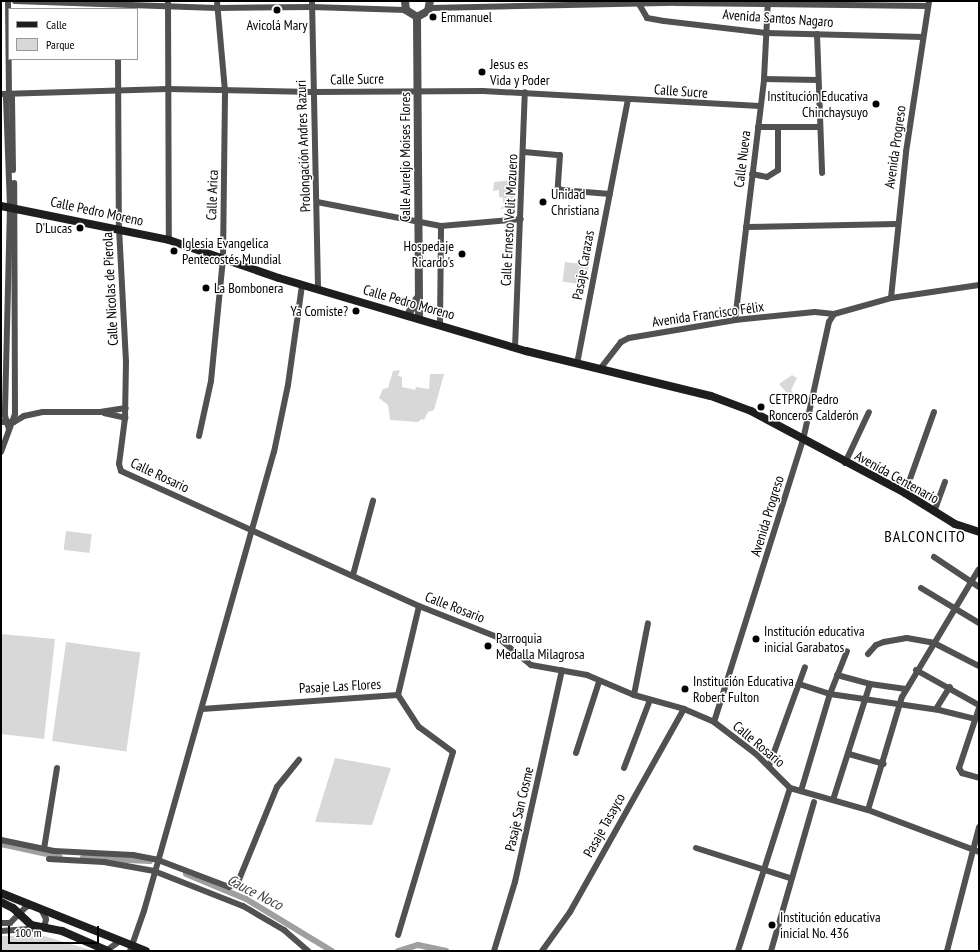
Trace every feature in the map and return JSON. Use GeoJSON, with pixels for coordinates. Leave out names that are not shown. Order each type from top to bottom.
{"type":"FeatureCollection","features":[{"type":"Feature","properties":{"kind":"main road","name":"Calle Pedro Moreno"},"geometry":{"type":"LineString","coordinates":[[8,206],[119,228],[169,240],[318,290],[419,318],[515,348],[711,396],[751,411],[803,440]]}},
{"type":"Feature","properties":{"kind":"main road","name":"Avenida Centenario"},"geometry":{"type":"LineString","coordinates":[[803,440],[905,493],[934,512],[979,532]]}},
{"type":"Feature","properties":{"kind":"main road"},"geometry":{"type":"LineString","coordinates":[[1,893],[120,941],[131,949],[146,951]]}},
{"type":"Feature","properties":{"kind":"main road"},"geometry":{"type":"LineString","coordinates":[[1,902],[13,908],[31,925],[40,928],[62,931],[107,951]]}},
{"type":"Feature","properties":{"kind":"street"},"geometry":{"type":"LineString","coordinates":[[16,1],[168,4],[217,8],[312,4],[406,10],[417,17],[426,14],[430,4],[639,4],[768,2],[929,3]]}},
{"type":"Feature","properties":{"kind":"street","name":"Calle Arica"},"geometry":{"type":"LineString","coordinates":[[199,436],[211,381],[223,258],[225,91],[217,1]]}},
{"type":"Feature","properties":{"kind":"street"},"geometry":{"type":"LineString","coordinates":[[405,1],[406,10]]}},
{"type":"Feature","properties":{"kind":"street","name":"Calle Nueva"},"geometry":{"type":"LineString","coordinates":[[735,320],[764,79],[768,2]]}},
{"type":"Feature","properties":{"kind":"street","name":"Avenida Progreso"},"geometry":{"type":"LineString","coordinates":[[891,298],[897,224],[929,3]]}},
{"type":"Feature","properties":{"kind":"street"},"geometry":{"type":"LineString","coordinates":[[168,4],[169,240]]}},
{"type":"Feature","properties":{"kind":"street","name":"Prolongación Andres Razuri"},"geometry":{"type":"LineString","coordinates":[[312,4],[318,290]]}},
{"type":"Feature","properties":{"kind":"street","name":"Avenida Santos Nagaro"},"geometry":{"type":"LineString","coordinates":[[639,4],[647,18],[766,33],[923,37]]}},
{"type":"Feature","properties":{"kind":"street","name":"Calle Aureljo Moises Flores"},"geometry":{"type":"LineString","coordinates":[[417,17],[419,318]]}},
{"type":"Feature","properties":{"kind":"street"},"geometry":{"type":"LineString","coordinates":[[817,34],[819,127],[822,173]]}},
{"type":"Feature","properties":{"kind":"street"},"geometry":{"type":"LineString","coordinates":[[9,60],[9,95],[6,98],[14,422]]}},
{"type":"Feature","properties":{"kind":"street","name":"Calle Nicolas de Pierola"},"geometry":{"type":"LineString","coordinates":[[118,60],[119,228],[126,408],[120,468]]}},
{"type":"Feature","properties":{"kind":"street"},"geometry":{"type":"LineString","coordinates":[[764,79],[818,80]]}},
{"type":"Feature","properties":{"kind":"street","name":"Calle Sucre"},"geometry":{"type":"LineString","coordinates":[[1,94],[9,95],[168,89],[313,92],[525,92],[628,100],[760,106]]}},
{"type":"Feature","properties":{"kind":"street","name":"Calle Ernesto Velit Mozuero"},"geometry":{"type":"LineString","coordinates":[[515,348],[524,152],[525,92]]}},
{"type":"Feature","properties":{"kind":"street","name":"Pasaje Carazas"},"geometry":{"type":"LineString","coordinates":[[577,364],[628,100]]}},
{"type":"Feature","properties":{"kind":"street"},"geometry":{"type":"LineString","coordinates":[[758,127],[819,127]]}},
{"type":"Feature","properties":{"kind":"street"},"geometry":{"type":"LineString","coordinates":[[752,174],[767,177],[778,170],[778,128]]}},
{"type":"Feature","properties":{"kind":"street"},"geometry":{"type":"LineString","coordinates":[[524,152],[560,155],[558,187],[561,190],[610,194]]}},
{"type":"Feature","properties":{"kind":"street"},"geometry":{"type":"LineString","coordinates":[[317,202],[440,226],[521,220]]}},
{"type":"Feature","properties":{"kind":"street"},"geometry":{"type":"LineString","coordinates":[[8,206],[3,419],[9,429]]}},
{"type":"Feature","properties":{"kind":"street"},"geometry":{"type":"LineString","coordinates":[[746,227],[897,224]]}},
{"type":"Feature","properties":{"kind":"street"},"geometry":{"type":"LineString","coordinates":[[440,226],[440,325]]}},
{"type":"Feature","properties":{"kind":"street"},"geometry":{"type":"LineString","coordinates":[[131,949],[202,709],[230,604],[254,530],[274,452],[288,385],[302,285]]}},
{"type":"Feature","properties":{"kind":"street"},"geometry":{"type":"LineString","coordinates":[[834,314],[891,298],[979,285]]}},
{"type":"Feature","properties":{"kind":"street"},"geometry":{"type":"LineString","coordinates":[[408,315],[418,298]]}},
{"type":"Feature","properties":{"kind":"street","name":"Avenida Francisco Félix"},"geometry":{"type":"LineString","coordinates":[[600,369],[622,342],[629,338],[735,320],[815,312],[834,314]]}},
{"type":"Feature","properties":{"kind":"street","name":"Avenida Progreso"},"geometry":{"type":"LineString","coordinates":[[714,722],[803,440],[829,322],[834,314]]}},
{"type":"Feature","properties":{"kind":"street"},"geometry":{"type":"LineString","coordinates":[[1,452],[9,429],[14,422],[24,416],[43,412],[100,412],[126,408]]}},
{"type":"Feature","properties":{"kind":"street"},"geometry":{"type":"LineString","coordinates":[[100,412],[125,418]]}},
{"type":"Feature","properties":{"kind":"street"},"geometry":{"type":"LineString","coordinates":[[845,463],[869,412]]}},
{"type":"Feature","properties":{"kind":"street"},"geometry":{"type":"LineString","coordinates":[[905,493],[934,412]]}},
{"type":"Feature","properties":{"kind":"street"},"geometry":{"type":"LineString","coordinates":[[3,419],[15,414],[24,416]]}},
{"type":"Feature","properties":{"kind":"street"},"geometry":{"type":"LineString","coordinates":[[3,419],[14,422]]}},
{"type":"Feature","properties":{"kind":"street","name":"Calle Rosario"},"geometry":{"type":"LineString","coordinates":[[120,468],[419,606],[497,637],[531,665],[588,675],[599,682],[634,695],[684,709],[714,722],[769,766],[790,788]]}},
{"type":"Feature","properties":{"kind":"street"},"geometry":{"type":"LineString","coordinates":[[934,512],[945,482]]}},
{"type":"Feature","properties":{"kind":"street"},"geometry":{"type":"LineString","coordinates":[[353,575],[373,501]]}},
{"type":"Feature","properties":{"kind":"street"},"geometry":{"type":"LineString","coordinates":[[934,556],[971,583],[979,587]]}},
{"type":"Feature","properties":{"kind":"street"},"geometry":{"type":"LineString","coordinates":[[868,810],[884,764],[899,704],[916,670],[979,569]]}},
{"type":"Feature","properties":{"kind":"street"},"geometry":{"type":"LineString","coordinates":[[922,588],[954,610],[979,623]]}},
{"type":"Feature","properties":{"kind":"street"},"geometry":{"type":"LineString","coordinates":[[398,695],[419,606]]}},
{"type":"Feature","properties":{"kind":"street"},"geometry":{"type":"LineString","coordinates":[[634,695],[648,623]]}},
{"type":"Feature","properties":{"kind":"street"},"geometry":{"type":"LineString","coordinates":[[868,654],[876,645],[900,638],[934,643],[979,666]]}},
{"type":"Feature","properties":{"kind":"street"},"geometry":{"type":"LineString","coordinates":[[801,791],[830,694],[847,651]]}},
{"type":"Feature","properties":{"kind":"street"},"geometry":{"type":"LineString","coordinates":[[769,766],[805,667]]}},
{"type":"Feature","properties":{"kind":"street","name":"Pasaje San Cosme"},"geometry":{"type":"LineString","coordinates":[[494,951],[515,882],[562,670]]}},
{"type":"Feature","properties":{"kind":"street"},"geometry":{"type":"LineString","coordinates":[[916,670],[950,687],[979,705]]}},
{"type":"Feature","properties":{"kind":"street"},"geometry":{"type":"LineString","coordinates":[[837,675],[870,684],[906,689]]}},
{"type":"Feature","properties":{"kind":"street"},"geometry":{"type":"LineString","coordinates":[[576,752],[599,682]]}},
{"type":"Feature","properties":{"kind":"street"},"geometry":{"type":"LineString","coordinates":[[799,684],[830,694],[863,700],[936,709],[974,719]]}},
{"type":"Feature","properties":{"kind":"street"},"geometry":{"type":"LineString","coordinates":[[833,800],[849,754],[863,700],[870,684]]}},
{"type":"Feature","properties":{"kind":"street"},"geometry":{"type":"LineString","coordinates":[[936,709],[950,687]]}},
{"type":"Feature","properties":{"kind":"street","name":"Pasaje Las Flores"},"geometry":{"type":"LineString","coordinates":[[202,709],[398,695],[419,727],[453,752],[398,934]]}},
{"type":"Feature","properties":{"kind":"street"},"geometry":{"type":"LineString","coordinates":[[624,768],[650,700]]}},
{"type":"Feature","properties":{"kind":"street"},"geometry":{"type":"LineString","coordinates":[[979,708],[974,719],[959,768],[962,773],[979,778]]}},
{"type":"Feature","properties":{"kind":"street","name":"Pasaje Tasayco"},"geometry":{"type":"LineString","coordinates":[[542,951],[570,912],[684,709]]}},
{"type":"Feature","properties":{"kind":"street"},"geometry":{"type":"LineString","coordinates":[[849,754],[884,764]]}},
{"type":"Feature","properties":{"kind":"street"},"geometry":{"type":"LineString","coordinates":[[1,840],[44,849],[133,855],[158,860],[224,888],[230,887],[238,882],[277,787],[299,760]]}},
{"type":"Feature","properties":{"kind":"street"},"geometry":{"type":"LineString","coordinates":[[44,849],[57,768]]}},
{"type":"Feature","properties":{"kind":"street"},"geometry":{"type":"LineString","coordinates":[[738,951],[790,788],[868,810],[979,852]]}},
{"type":"Feature","properties":{"kind":"street"},"geometry":{"type":"LineString","coordinates":[[771,951],[790,878],[814,802]]}},
{"type":"Feature","properties":{"kind":"street"},"geometry":{"type":"LineString","coordinates":[[947,951],[972,849],[979,827]]}},
{"type":"Feature","properties":{"kind":"street"},"geometry":{"type":"LineString","coordinates":[[696,848],[790,878]]}},
{"type":"Feature","properties":{"kind":"street"},"geometry":{"type":"LineString","coordinates":[[49,859],[104,862],[154,871],[243,906],[284,930],[308,951]]}},
{"type":"Feature","properties":{"kind":"street"},"geometry":{"type":"LineString","coordinates":[[1,923],[10,923],[19,914],[32,906]]}},
{"type":"Feature","properties":{"kind":"street"},"geometry":{"type":"LineString","coordinates":[[1,931],[40,928],[45,924],[46,919],[41,909]]}},
{"type":"Feature","properties":{"kind":"street"},"geometry":{"type":"LineString","coordinates":[[107,951],[120,941]]}},
{"type":"Feature","properties":{"kind":"green space"},"geometry":{"type":"Polygon","coordinates":[[[515,180],[514,208],[500,209],[505,204],[503,204],[503,198],[499,197],[499,190],[493,191],[494,182],[515,180]]]}},
{"type":"Feature","properties":{"kind":"green space"},"geometry":{"type":"Polygon","coordinates":[[[565,262],[589,265],[586,285],[563,282],[565,262]]]}},
{"type":"Feature","properties":{"kind":"green space"},"geometry":{"type":"Polygon","coordinates":[[[400,370],[398,376],[402,377],[402,387],[415,390],[416,387],[429,389],[430,374],[444,374],[434,410],[428,412],[424,420],[422,419],[418,422],[390,420],[388,405],[379,398],[383,389],[388,388],[393,371],[400,370]]]}},
{"type":"Feature","properties":{"kind":"green space"},"geometry":{"type":"Polygon","coordinates":[[[792,375],[797,378],[791,390],[793,393],[787,393],[779,384],[792,375]]]}},
{"type":"Feature","properties":{"kind":"green space"},"geometry":{"type":"Polygon","coordinates":[[[66,531],[92,534],[89,553],[64,550],[66,531]]]}},
{"type":"Feature","properties":{"kind":"green space"},"geometry":{"type":"Polygon","coordinates":[[[1,634],[55,639],[44,739],[1,734],[1,634]]]}},
{"type":"Feature","properties":{"kind":"green space"},"geometry":{"type":"Polygon","coordinates":[[[66,642],[140,652],[126,751],[52,741],[66,642]]]}},
{"type":"Feature","properties":{"kind":"green space"},"geometry":{"type":"Polygon","coordinates":[[[335,758],[391,768],[372,825],[315,822],[335,758]]]}},
{"type":"Feature","properties":{"kind":"green space"},"geometry":{"type":"Polygon","coordinates":[[[1,936],[44,936],[94,951],[1,951],[1,936]]]}},
{"type":"Feature","properties":{"kind":"waterway","name":"Cauce Noco"},"geometry":{"type":"LineString","coordinates":[[1,844],[60,857]]}},
{"type":"Feature","properties":{"kind":"waterway","name":"Cauce Noco"},"geometry":{"type":"LineString","coordinates":[[83,858],[150,861]]}},
{"type":"Feature","properties":{"kind":"waterway","name":"Cauce Noco"},"geometry":{"type":"LineString","coordinates":[[186,874],[246,899],[332,951]]}},
{"type":"Feature","properties":{"kind":"waterway","name":"Cauce Noco"},"geometry":{"type":"LineString","coordinates":[[398,951],[418,945],[446,951]]}},
{"type":"Feature","properties":{"kind":"place","name":"Avicolá Mary"},"geometry":{"type":"Point","coordinates":[277,10]}},
{"type":"Feature","properties":{"kind":"place","name":"Emmanuel"},"geometry":{"type":"Point","coordinates":[433,17]}},
{"type":"Feature","properties":{"kind":"place","name":"Jesus es Vida y Poder"},"geometry":{"type":"Point","coordinates":[482,72]}},
{"type":"Feature","properties":{"kind":"place","name":"Institución Educativa Chinchaysuyo"},"geometry":{"type":"Point","coordinates":[876,104]}},
{"type":"Feature","properties":{"kind":"place","name":"Unidad Christiana"},"geometry":{"type":"Point","coordinates":[543,202]}},
{"type":"Feature","properties":{"kind":"place","name":"D'Lucas"},"geometry":{"type":"Point","coordinates":[80,228]}},
{"type":"Feature","properties":{"kind":"place","name":"Iglesia Evangelica Pentecostés Mundial"},"geometry":{"type":"Point","coordinates":[174,251]}},
{"type":"Feature","properties":{"kind":"place","name":"Hospedaje Ricardo's"},"geometry":{"type":"Point","coordinates":[462,254]}},
{"type":"Feature","properties":{"kind":"place","name":"La Bombonera"},"geometry":{"type":"Point","coordinates":[206,288]}},
{"type":"Feature","properties":{"kind":"place","name":"Ya Comiste?"},"geometry":{"type":"Point","coordinates":[356,311]}},
{"type":"Feature","properties":{"kind":"place","name":"CETPRO Pedro Ronceros Calderón"},"geometry":{"type":"Point","coordinates":[761,407]}},
{"type":"Feature","properties":{"kind":"place","name":"Institución educativa inicial Garabatos"},"geometry":{"type":"Point","coordinates":[756,639]}},
{"type":"Feature","properties":{"kind":"place","name":"Parroquia Medalla Milagrosa"},"geometry":{"type":"Point","coordinates":[488,646]}},
{"type":"Feature","properties":{"kind":"place","name":"Institución Educativa Robert Fulton"},"geometry":{"type":"Point","coordinates":[685,689]}},
{"type":"Feature","properties":{"kind":"place","name":"Institución educativa inicial No. 436"},"geometry":{"type":"Point","coordinates":[772,925]}},
{"type":"Feature","properties":{"kind":"district","name":"BALCONCITO"},"geometry":{"type":"Point","coordinates":[925,536]}}]}
